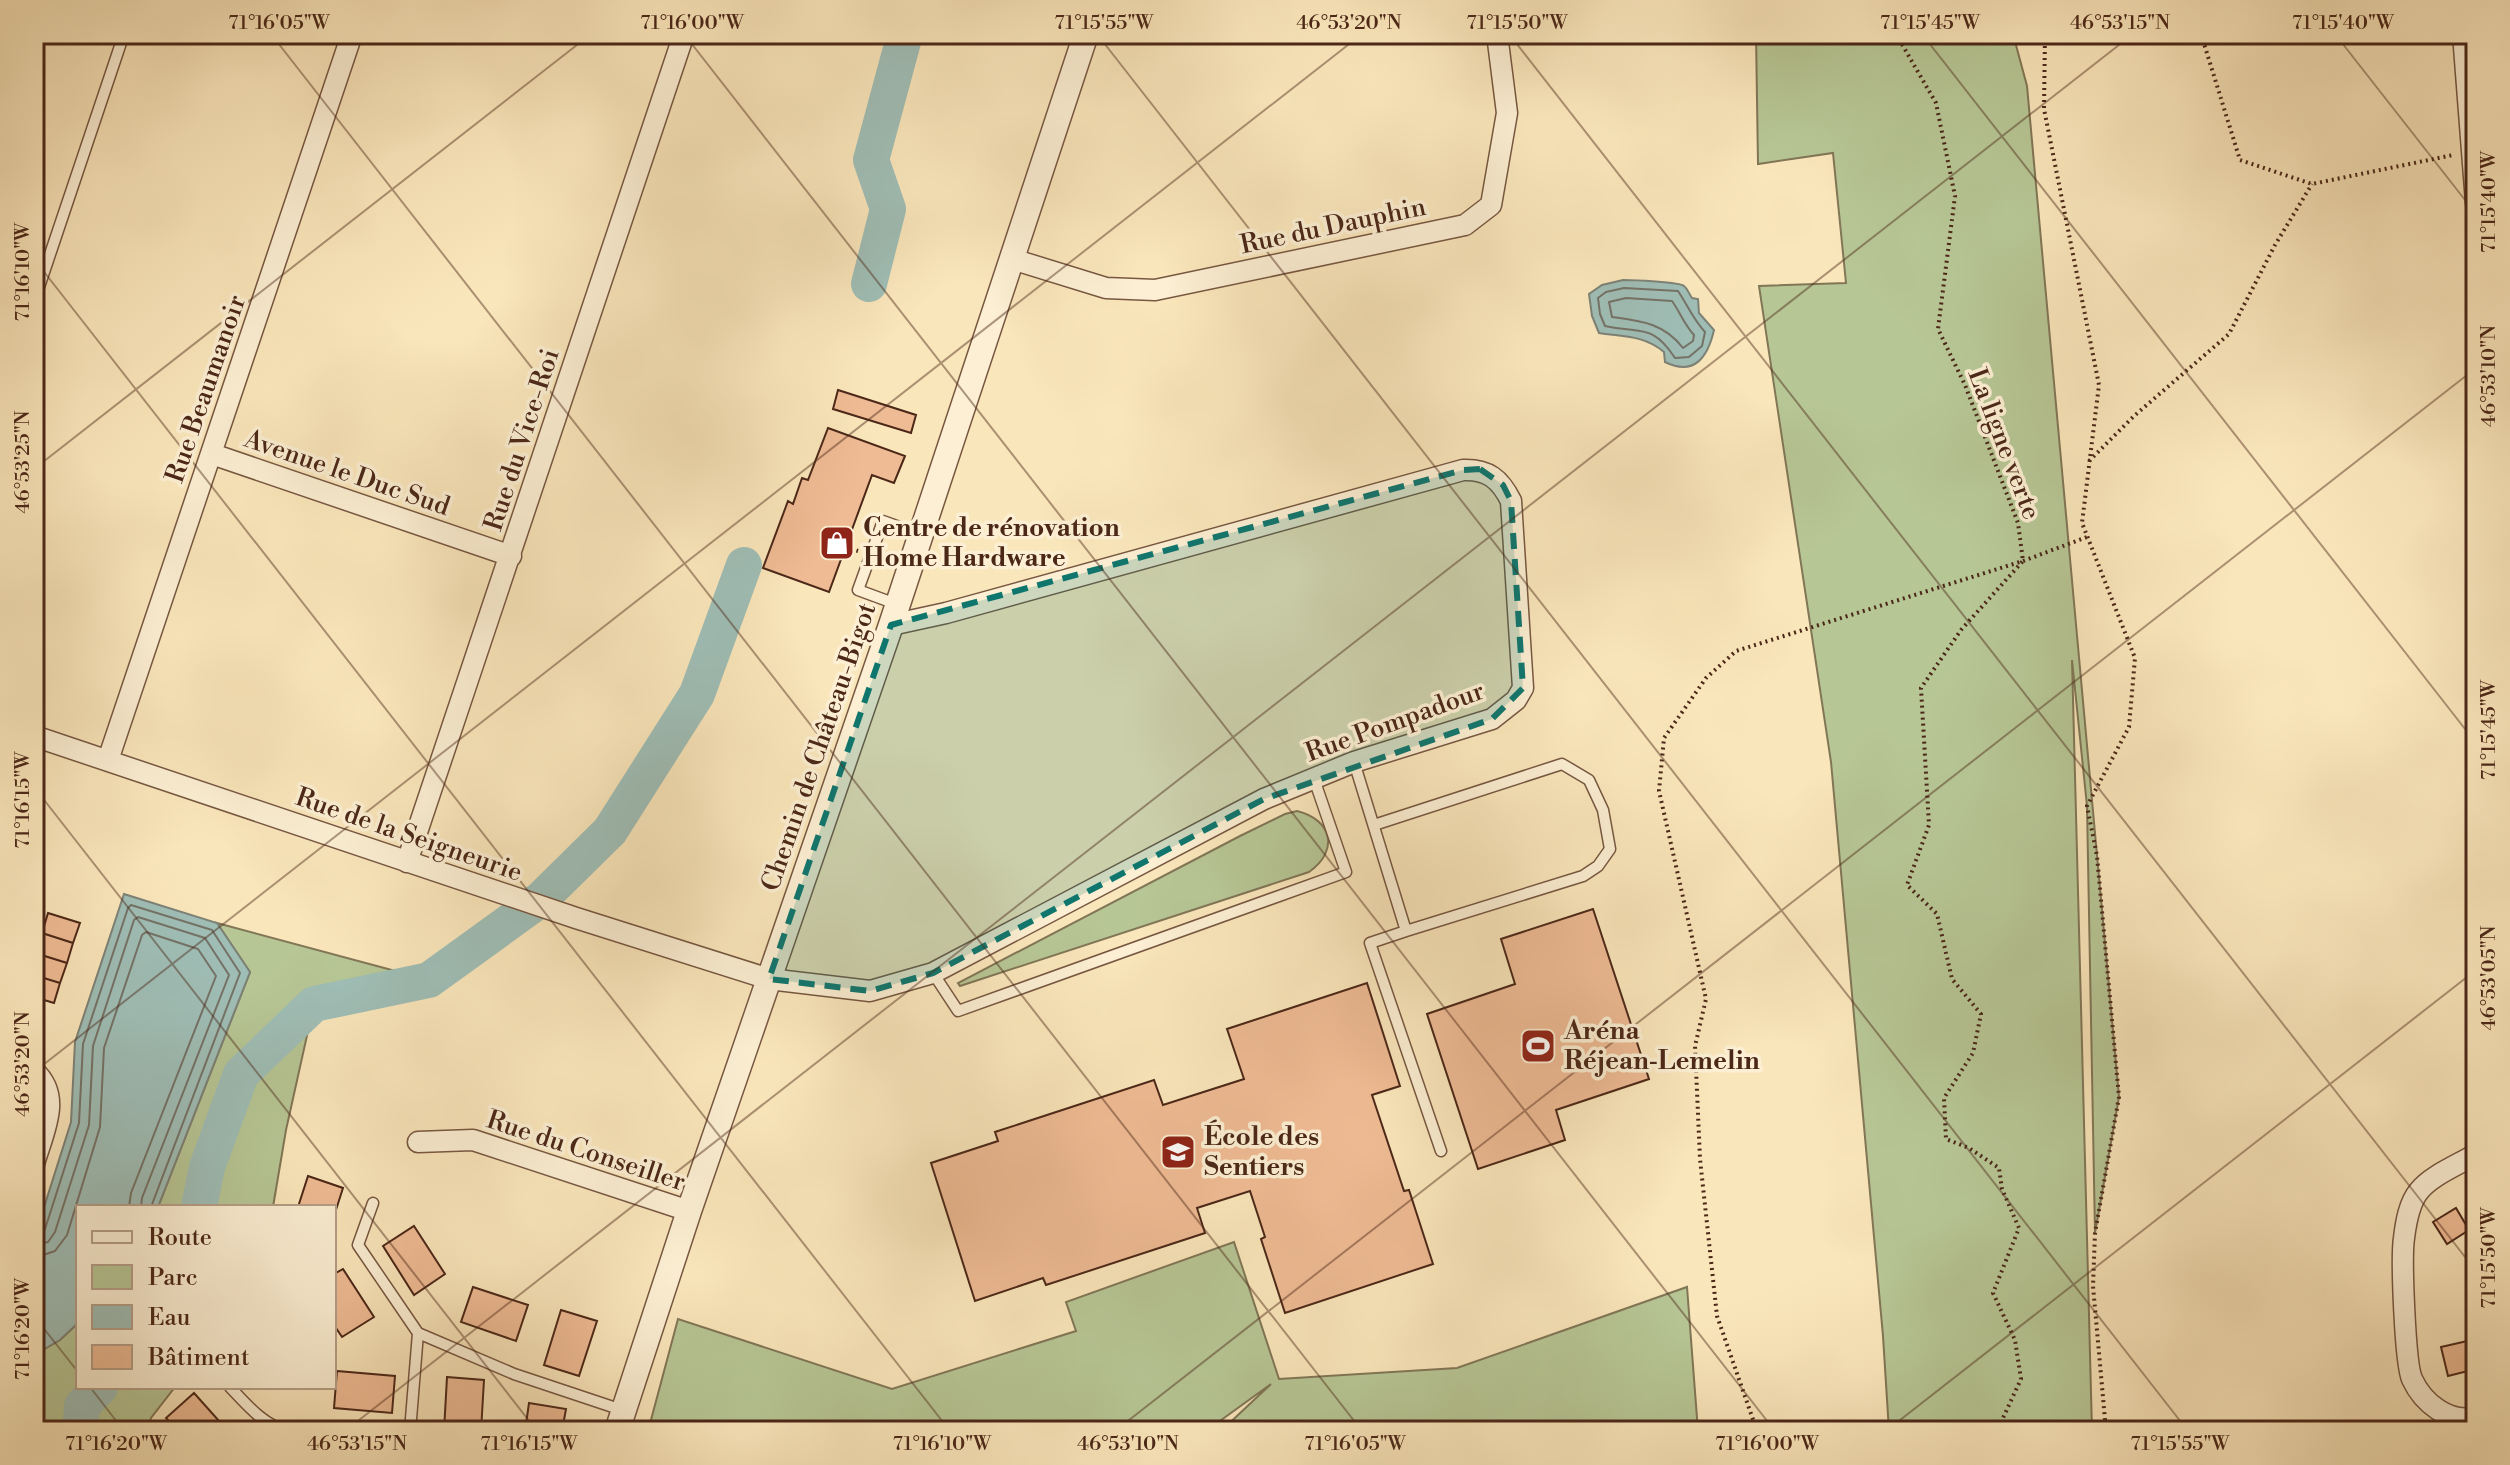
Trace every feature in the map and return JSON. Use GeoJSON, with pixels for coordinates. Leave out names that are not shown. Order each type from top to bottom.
{"type":"FeatureCollection","features":[{"type":"Feature","properties":{"kind":"street","name":"Rue Beaumanoir"},"geometry":{"type":"LineString","coordinates":[[108,760],[352,34]]}},
{"type":"Feature","properties":{"kind":"street","name":"Rue du Vice-Roi"},"geometry":{"type":"LineString","coordinates":[[407,862],[684,34]]}},
{"type":"Feature","properties":{"kind":"street","name":"Chemin de Château-Bigot"},"geometry":{"type":"LineString","coordinates":[[620,1420],[921,535],[1086,34]]}},
{"type":"Feature","properties":{"kind":"street","name":"Rue du Dauphin"},"geometry":{"type":"LineString","coordinates":[[1012,259],[1106,288],[1155,290],[1465,225],[1491,205],[1507,113],[1497,34]]}},
{"type":"Feature","properties":{"kind":"street"},"geometry":{"type":"LineString","coordinates":[[2463,34],[2476,203]]}},
{"type":"Feature","properties":{"kind":"street","name":"Avenue le Duc Sud"},"geometry":{"type":"LineString","coordinates":[[212,454],[511,556]]}},
{"type":"Feature","properties":{"kind":"street","name":"Rue Pompadour"},"geometry":{"type":"LineString","coordinates":[[769,979],[870,991],[933,973],[1264,799],[1354,762],[1492,719],[1516,700],[1523,688],[1511,501],[1503,485],[1480,469],[1463,470],[946,613],[894,614]]}},
{"type":"Feature","properties":{"kind":"street","name":"Rue de la Seigneurie"},"geometry":{"type":"LineString","coordinates":[[34,736],[576,918],[769,979]]}},
{"type":"Feature","properties":{"kind":"street"},"geometry":{"type":"LineString","coordinates":[[34,1071],[48,1088],[52,1104],[34,1164]]}},
{"type":"Feature","properties":{"kind":"street","name":"Rue du Conseiller"},"geometry":{"type":"LineString","coordinates":[[418,1142],[473,1140],[689,1211]]}},
{"type":"Feature","properties":{"kind":"street"},"geometry":{"type":"LineString","coordinates":[[2476,1154],[2437,1176],[2418,1191],[2408,1213],[2403,1241],[2411,1378],[2425,1399],[2444,1414],[2469,1419],[2476,1417]]}},
{"type":"Feature","properties":{"kind":"lane"},"geometry":{"type":"LineString","coordinates":[[34,302],[124,34]]}},
{"type":"Feature","properties":{"kind":"lane"},"geometry":{"type":"LineString","coordinates":[[894,614],[858,590],[883,521],[921,535]]}},
{"type":"Feature","properties":{"kind":"lane"},"geometry":{"type":"LineString","coordinates":[[1354,762],[1406,931]]}},
{"type":"Feature","properties":{"kind":"lane"},"geometry":{"type":"LineString","coordinates":[[1374,825],[1562,764],[1589,780],[1603,810],[1610,849],[1598,866],[1583,876],[1370,943],[1441,1151]]}},
{"type":"Feature","properties":{"kind":"lane"},"geometry":{"type":"LineString","coordinates":[[933,973],[958,1011],[1346,872],[1314,779]]}},
{"type":"Feature","properties":{"kind":"lane"},"geometry":{"type":"LineString","coordinates":[[373,1203],[358,1245],[418,1333],[620,1420]]}},
{"type":"Feature","properties":{"kind":"lane"},"geometry":{"type":"LineString","coordinates":[[410,1431],[418,1333]]}},
{"type":"Feature","properties":{"kind":"lane"},"geometry":{"type":"LineString","coordinates":[[232,1389],[253,1411],[281,1430],[288,1431]]}},
{"type":"Feature","properties":{"kind":"path","name":"La ligne verte"},"geometry":{"type":"LineString","coordinates":[[1896,34],[1936,103],[1955,196],[1938,329],[1965,385],[2018,523],[2023,561],[1961,630],[1921,688],[1929,825],[1907,885],[1937,914],[1952,979],[1981,1014],[1973,1053],[1944,1098],[1946,1139],[1969,1148],[1999,1168],[2002,1189],[2019,1228],[1993,1293],[2015,1340],[2021,1379],[1997,1431]]}},
{"type":"Feature","properties":{"kind":"path"},"geometry":{"type":"LineString","coordinates":[[2045,34],[2044,109],[2099,385],[2082,523],[2135,658],[2129,727],[2087,806],[2097,856],[2119,1097],[2095,1233],[2093,1286],[2106,1431]]}},
{"type":"Feature","properties":{"kind":"path"},"geometry":{"type":"LineString","coordinates":[[2201,34],[2240,160],[2312,184],[2474,151]]}},
{"type":"Feature","properties":{"kind":"path"},"geometry":{"type":"LineString","coordinates":[[2089,461],[2134,416],[2229,334],[2275,245],[2312,184]]}},
{"type":"Feature","properties":{"kind":"path"},"geometry":{"type":"LineString","coordinates":[[1757,1431],[1717,1316],[1700,1159],[1695,1046],[1706,999],[1659,791],[1664,738],[1706,678],[1736,651],[2023,561],[2087,537]]}},
{"type":"Feature","properties":{"kind":"highlighted area"},"geometry":{"type":"Polygon","coordinates":[[[1480,469],[1503,485],[1511,501],[1523,688],[1492,719],[1264,799],[933,973],[870,991],[769,979],[891,625],[1463,470],[1480,469]]]}},
{"type":"Feature","properties":{"kind":"green space"},"geometry":{"type":"Polygon","coordinates":[[[1756,34],[2013,34],[2027,86],[2119,1097],[2095,1233],[2087,806],[2072,660],[2092,1431],[1889,1431],[1831,762],[1759,286],[1846,283],[1833,153],[1758,164],[1756,34]]]}},
{"type":"Feature","properties":{"kind":"green space"},"geometry":{"type":"Polygon","coordinates":[[[1297,811],[1318,821],[1328,837],[1325,855],[1309,872],[960,986],[958,983],[1240,836],[1297,811]]]}},
{"type":"Feature","properties":{"kind":"green space"},"geometry":{"type":"Polygon","coordinates":[[[217,923],[429,980],[314,1004],[286,1130],[273,1205],[159,1205],[250,972],[217,923]]]}},
{"type":"Feature","properties":{"kind":"green space"},"geometry":{"type":"Polygon","coordinates":[[[1234,1242],[1279,1379],[1457,1368],[1687,1287],[1698,1431],[1221,1431],[1271,1384],[1206,1431],[648,1431],[678,1319],[892,1389],[1076,1331],[1066,1302],[1234,1242]]]}},
{"type":"Feature","properties":{"kind":"green space"},"geometry":{"type":"Polygon","coordinates":[[[76,1325],[76,1389],[173,1389],[151,1418],[147,1431],[34,1431],[34,1355],[60,1340],[76,1325]]]}},
{"type":"Feature","properties":{"kind":"water"},"geometry":{"type":"Polygon","coordinates":[[[1623,280],[1681,285],[1692,298],[1698,299],[1699,313],[1714,330],[1704,356],[1692,365],[1675,366],[1665,362],[1664,352],[1649,342],[1599,333],[1592,316],[1589,294],[1602,285],[1623,280]]]}},
{"type":"Feature","properties":{"kind":"water"},"geometry":{"type":"Polygon","coordinates":[[[124,894],[217,923],[250,972],[159,1205],[76,1205],[76,1325],[60,1340],[34,1355],[34,1239],[71,1122],[75,1042],[124,894]]]}},
{"type":"Feature","properties":{"kind":"building"},"geometry":{"type":"Polygon","coordinates":[[[838,390],[916,415],[911,433],[833,409],[838,390]]]}},
{"type":"Feature","properties":{"kind":"building"},"geometry":{"type":"Polygon","coordinates":[[[828,428],[905,456],[894,483],[872,475],[829,592],[763,568],[788,501],[793,504],[802,478],[808,480],[828,428]]]}},
{"type":"Feature","properties":{"kind":"building","name":"Aréna Réjean‑Lemelin"},"geometry":{"type":"Polygon","coordinates":[[[1593,909],[1649,1079],[1556,1110],[1565,1140],[1478,1169],[1427,1014],[1515,984],[1501,939],[1593,909]]]}},
{"type":"Feature","properties":{"kind":"building"},"geometry":{"type":"Polygon","coordinates":[[[48,913],[80,923],[73,943],[42,933],[48,913]]]}},
{"type":"Feature","properties":{"kind":"building"},"geometry":{"type":"Polygon","coordinates":[[[42,933],[73,943],[67,963],[35,953],[42,933]]]}},
{"type":"Feature","properties":{"kind":"building"},"geometry":{"type":"Polygon","coordinates":[[[35,953],[67,963],[60,983],[34,975],[35,953]]]}},
{"type":"Feature","properties":{"kind":"building"},"geometry":{"type":"Polygon","coordinates":[[[34,975],[60,983],[54,1003],[34,997],[34,975]]]}},
{"type":"Feature","properties":{"kind":"building","name":"École des Sentiers"},"geometry":{"type":"Polygon","coordinates":[[[1367,983],[1400,1086],[1372,1095],[1404,1191],[1409,1190],[1433,1264],[1285,1313],[1261,1239],[1265,1237],[1250,1191],[1197,1208],[1205,1233],[1046,1285],[1043,1278],[975,1301],[931,1163],[998,1141],[995,1132],[1154,1080],[1163,1105],[1244,1079],[1227,1029],[1367,983]]]}},
{"type":"Feature","properties":{"kind":"building"},"geometry":{"type":"Polygon","coordinates":[[[308,1176],[343,1188],[336,1210],[336,1205],[299,1205],[308,1176]]]}},
{"type":"Feature","properties":{"kind":"building"},"geometry":{"type":"Polygon","coordinates":[[[2456,1208],[2469,1230],[2447,1244],[2433,1222],[2456,1208]]]}},
{"type":"Feature","properties":{"kind":"building"},"geometry":{"type":"Polygon","coordinates":[[[414,1226],[445,1274],[414,1295],[383,1246],[414,1226]]]}},
{"type":"Feature","properties":{"kind":"building"},"geometry":{"type":"Polygon","coordinates":[[[343,1269],[374,1317],[342,1337],[336,1328],[336,1273],[343,1269]]]}},
{"type":"Feature","properties":{"kind":"building"},"geometry":{"type":"Polygon","coordinates":[[[473,1287],[528,1305],[516,1341],[461,1322],[473,1287]]]}},
{"type":"Feature","properties":{"kind":"building"},"geometry":{"type":"Polygon","coordinates":[[[561,1310],[597,1321],[579,1376],[544,1365],[561,1310]]]}},
{"type":"Feature","properties":{"kind":"building"},"geometry":{"type":"Polygon","coordinates":[[[2476,1339],[2476,1369],[2448,1376],[2441,1347],[2476,1339]]]}},
{"type":"Feature","properties":{"kind":"building"},"geometry":{"type":"Polygon","coordinates":[[[337,1371],[395,1376],[392,1413],[334,1408],[337,1371]]]}},
{"type":"Feature","properties":{"kind":"building"},"geometry":{"type":"Polygon","coordinates":[[[447,1377],[484,1380],[481,1431],[444,1431],[447,1377]]]}},
{"type":"Feature","properties":{"kind":"building"},"geometry":{"type":"Polygon","coordinates":[[[194,1393],[228,1431],[178,1431],[166,1418],[194,1393]]]}},
{"type":"Feature","properties":{"kind":"building"},"geometry":{"type":"Polygon","coordinates":[[[529,1403],[566,1409],[562,1431],[525,1431],[529,1403]]]}},
{"type":"Feature","properties":{"kind":"waterway"},"geometry":{"type":"LineString","coordinates":[[869,284],[888,209],[871,160],[905,34]]}},
{"type":"Feature","properties":{"kind":"waterway"},"geometry":{"type":"LineString","coordinates":[[199,1205],[207,1167],[241,1074],[314,1004],[429,980],[541,899],[610,831],[697,694],[744,565]]}},
{"type":"Feature","properties":{"kind":"waterway"},"geometry":{"type":"LineString","coordinates":[[80,1431],[82,1406],[98,1389]]}},
{"type":"Feature","properties":{"kind":"place","name":"Centre de rénovation Home Hardware"},"geometry":{"type":"Point","coordinates":[837,543]}},
{"type":"Feature","properties":{"kind":"place","name":"Aréna Réjean‑Lemelin"},"geometry":{"type":"Point","coordinates":[1538,1046]}},
{"type":"Feature","properties":{"kind":"place","name":"École des Sentiers"},"geometry":{"type":"Point","coordinates":[1178,1152]}}]}
